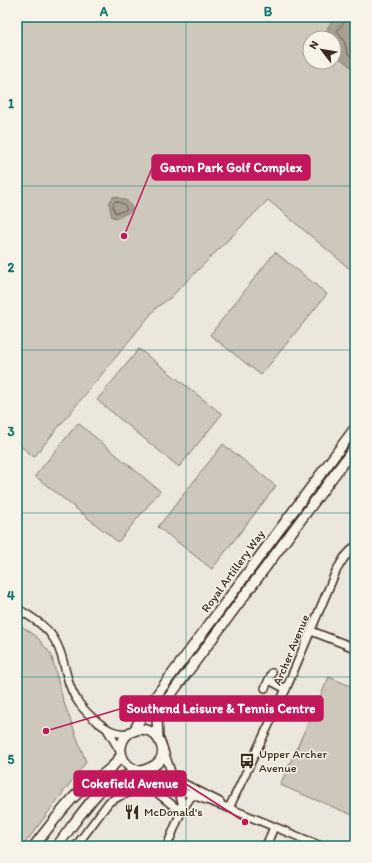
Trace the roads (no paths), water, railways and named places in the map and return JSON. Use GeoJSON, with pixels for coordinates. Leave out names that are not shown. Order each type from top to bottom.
{"type":"FeatureCollection","features":[{"type":"Feature","properties":{"kind":"main road","name":"Royal Artillery Way"},"geometry":{"type":"LineString","coordinates":[[132,732],[144,712],[355,428]]}},
{"type":"Feature","properties":{"kind":"main road","name":"Royal Artillery Way"},"geometry":{"type":"LineString","coordinates":[[160,741],[157,719],[163,705],[355,447]]}},
{"type":"Feature","properties":{"kind":"main road"},"geometry":{"type":"LineString","coordinates":[[34,846],[73,798],[93,780],[112,767],[120,753],[124,738],[132,732],[148,731],[160,741],[162,754],[158,763],[152,768],[118,778],[106,785],[57,846]]}},
{"type":"Feature","properties":{"kind":"main road"},"geometry":{"type":"LineString","coordinates":[[120,753],[127,766],[142,771]]}},
{"type":"Feature","properties":{"kind":"street","name":"Archer Avenue"},"geometry":{"type":"LineString","coordinates":[[229,808],[286,689],[336,571],[344,558],[355,546]]}},
{"type":"Feature","properties":{"kind":"street"},"geometry":{"type":"LineString","coordinates":[[17,608],[43,626],[54,638],[61,652],[69,686],[76,701],[90,716],[107,729],[118,733],[132,732]]}},
{"type":"Feature","properties":{"kind":"street"},"geometry":{"type":"LineString","coordinates":[[311,631],[355,648]]}},
{"type":"Feature","properties":{"kind":"street"},"geometry":{"type":"LineString","coordinates":[[265,688],[272,673]]}},
{"type":"Feature","properties":{"kind":"street"},"geometry":{"type":"LineString","coordinates":[[268,680],[286,689]]}},
{"type":"Feature","properties":{"kind":"street"},"geometry":{"type":"LineString","coordinates":[[107,729],[120,753]]}},
{"type":"Feature","properties":{"kind":"street"},"geometry":{"type":"LineString","coordinates":[[160,741],[173,778],[179,786],[182,802],[181,812]]}},
{"type":"Feature","properties":{"kind":"street"},"geometry":{"type":"LineString","coordinates":[[142,771],[156,773],[179,786],[190,790],[192,795],[229,808],[321,846]]}},
{"type":"Feature","properties":{"kind":"street"},"geometry":{"type":"LineString","coordinates":[[179,786],[206,794],[229,808]]}},
{"type":"Feature","properties":{"kind":"street"},"geometry":{"type":"LineString","coordinates":[[76,846],[109,802],[120,796],[142,788],[146,787],[155,791],[181,812]]}},
{"type":"Feature","properties":{"kind":"street"},"geometry":{"type":"LineString","coordinates":[[167,846],[181,812],[192,795]]}},
{"type":"Feature","properties":{"kind":"street"},"geometry":{"type":"LineString","coordinates":[[266,846],[274,827]]}},
{"type":"Feature","properties":{"kind":"water"},"geometry":{"type":"Polygon","coordinates":[[[336,17],[355,17],[355,70],[342,60],[342,30],[327,30],[336,17]]]}},
{"type":"Feature","properties":{"kind":"water"},"geometry":{"type":"Polygon","coordinates":[[[114,196],[127,201],[132,208],[131,211],[117,218],[112,217],[109,203],[114,196]]]}},
{"type":"Feature","properties":{"kind":"place","name":"Garon Park Golf Complex"},"geometry":{"type":"Point","coordinates":[124,236]}},
{"type":"Feature","properties":{"kind":"place","name":"Southend Leisure & Tennis Centre"},"geometry":{"type":"Point","coordinates":[46,731]}},
{"type":"Feature","properties":{"kind":"place","name":"Upper Archer Avenue"},"geometry":{"type":"Point","coordinates":[247,761]}},
{"type":"Feature","properties":{"kind":"place","name":"McDonald's"},"geometry":{"type":"Point","coordinates":[132,812]}},
{"type":"Feature","properties":{"kind":"place","name":"Cokefield Avenue"},"geometry":{"type":"Point","coordinates":[245,822]}}]}
